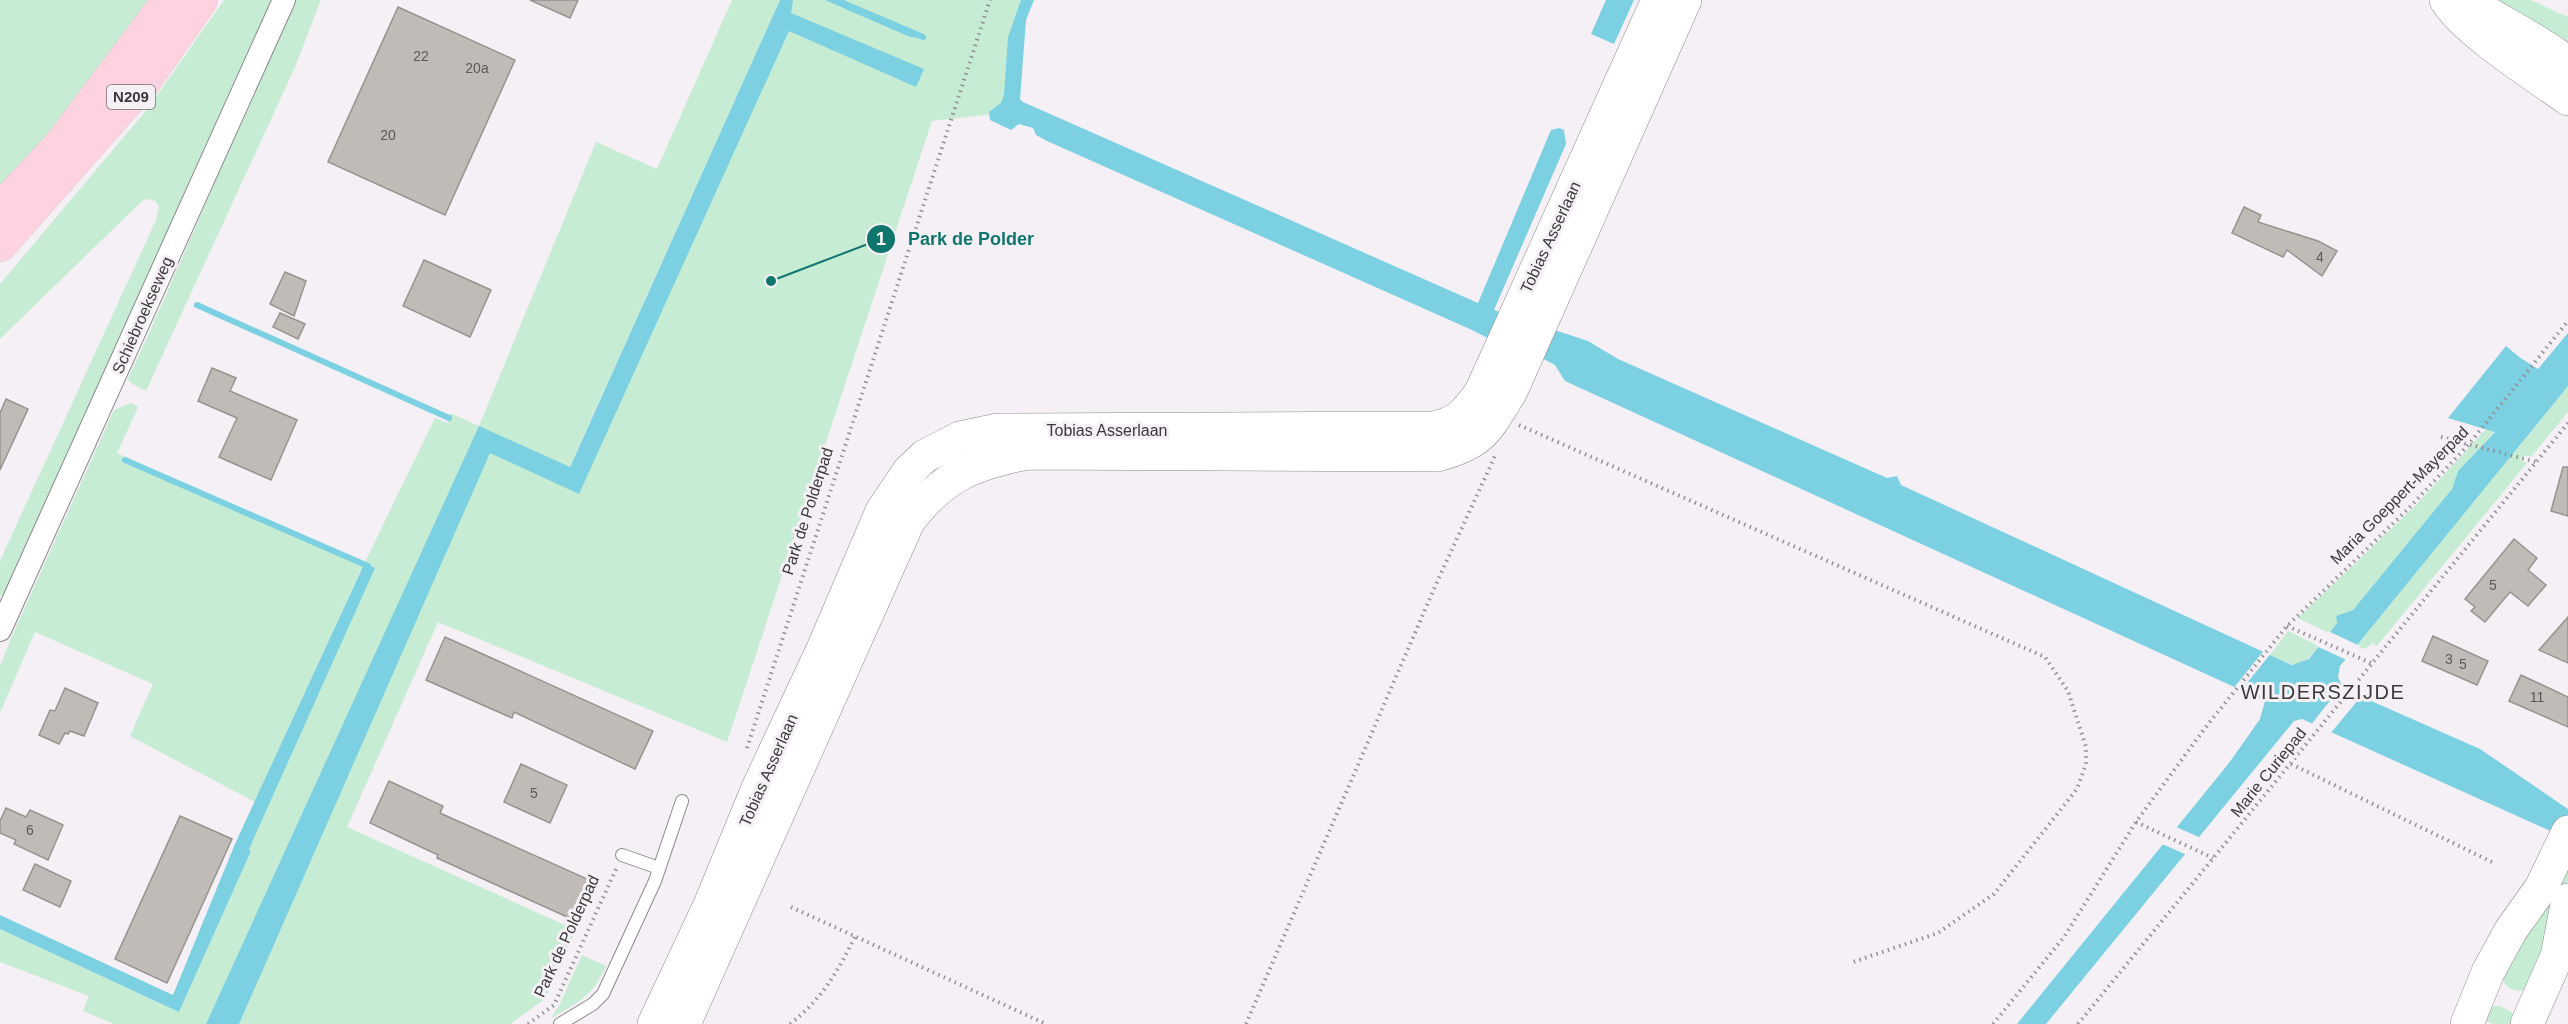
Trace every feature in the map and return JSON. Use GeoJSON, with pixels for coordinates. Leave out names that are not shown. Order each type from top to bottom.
{"type":"FeatureCollection","features":[{"type":"Feature","properties":{"kind":"main road","name":"N209"},"geometry":{"type":"LineString","coordinates":[[0,209],[60,144],[169,0]]}},
{"type":"Feature","properties":{"kind":"main road","name":"N209"},"geometry":{"type":"LineString","coordinates":[[0,245],[53,188],[143,83],[201,0]]}},
{"type":"Feature","properties":{"kind":"main road","name":"N209"},"geometry":{"type":"LineString","coordinates":[[0,261],[23,234],[53,188]]}},
{"type":"Feature","properties":{"kind":"street","name":"Schiebroekseweg"},"geometry":{"type":"LineString","coordinates":[[0,630],[284,0]]}},
{"type":"Feature","properties":{"kind":"street","name":"Tobias Asserlaan"},"geometry":{"type":"LineString","coordinates":[[684,1024],[908,522],[924,501],[943,484],[987,461],[1028,453],[1437,455],[1465,447],[1487,430],[1508,365],[1658,0]]}},
{"type":"Feature","properties":{"kind":"street","name":"Tobias Asserlaan"},"geometry":{"type":"LineString","coordinates":[[1532,309],[1685,0]]}},
{"type":"Feature","properties":{"kind":"street"},"geometry":{"type":"LineString","coordinates":[[2446,0],[2456,13],[2568,99]]}},
{"type":"Feature","properties":{"kind":"street"},"geometry":{"type":"LineString","coordinates":[[2466,0],[2494,18],[2521,30],[2568,63]]}},
{"type":"Feature","properties":{"kind":"street","name":"Tobias Asserlaan"},"geometry":{"type":"LineString","coordinates":[[654,1024],[710,905],[758,788],[823,649],[882,511],[909,471],[925,456],[960,438],[998,430],[1438,428],[1455,422],[1469,410],[1481,392],[1508,365]]}},
{"type":"Feature","properties":{"kind":"street"},"geometry":{"type":"LineString","coordinates":[[2467,1024],[2488,972],[2511,930],[2541,888],[2564,840]]}},
{"type":"Feature","properties":{"kind":"street"},"geometry":{"type":"LineString","coordinates":[[2527,1024],[2556,956],[2568,900]]}},
{"type":"Feature","properties":{"kind":"lane"},"geometry":{"type":"LineString","coordinates":[[560,1024],[601,997],[659,868],[682,801]]}},
{"type":"Feature","properties":{"kind":"lane"},"geometry":{"type":"LineString","coordinates":[[622,855],[659,868]]}},
{"type":"Feature","properties":{"kind":"path","name":"Park de Polderpad"},"geometry":{"type":"LineString","coordinates":[[744,755],[990,0]]}},
{"type":"Feature","properties":{"kind":"path","name":"Maria Goeppert-Mayerpad"},"geometry":{"type":"LineString","coordinates":[[1993,1024],[2064,937],[2136,822],[2230,697],[2288,626],[2408,509],[2470,444],[2568,321]]}},
{"type":"Feature","properties":{"kind":"path"},"geometry":{"type":"LineString","coordinates":[[1512,421],[2045,657],[2068,691],[2085,747],[2086,764],[2077,789],[1994,894],[1938,933],[1850,963]]}},
{"type":"Feature","properties":{"kind":"path","name":"Marie Curiepad"},"geometry":{"type":"LineString","coordinates":[[2078,1024],[2568,423]]}},
{"type":"Feature","properties":{"kind":"path"},"geometry":{"type":"LineString","coordinates":[[2441,437],[2536,462]]}},
{"type":"Feature","properties":{"kind":"path"},"geometry":{"type":"LineString","coordinates":[[1246,1024],[1432,593],[1500,446]]}},
{"type":"Feature","properties":{"kind":"path"},"geometry":{"type":"LineString","coordinates":[[2288,626],[2371,663]]}},
{"type":"Feature","properties":{"kind":"path"},"geometry":{"type":"LineString","coordinates":[[2291,764],[2496,864]]}},
{"type":"Feature","properties":{"kind":"path"},"geometry":{"type":"LineString","coordinates":[[2136,822],[2213,858]]}},
{"type":"Feature","properties":{"kind":"path","name":"Park de Polderpad"},"geometry":{"type":"LineString","coordinates":[[528,1024],[554,1005],[622,855]]}},
{"type":"Feature","properties":{"kind":"path"},"geometry":{"type":"LineString","coordinates":[[791,907],[1046,1024]]}},
{"type":"Feature","properties":{"kind":"path"},"geometry":{"type":"LineString","coordinates":[[790,1024],[812,1006],[832,981],[856,935]]}},
{"type":"Feature","properties":{"kind":"green space"},"geometry":{"type":"Polygon","coordinates":[[[0,0],[151,0],[0,196],[0,0]]]}},
{"type":"Feature","properties":{"kind":"green space"},"geometry":{"type":"Polygon","coordinates":[[[224,0],[274,0],[209,138],[126,333],[6,594],[0,596],[0,561],[156,220],[159,206],[155,201],[146,199],[142,201],[0,339],[0,284],[149,107],[224,0]]]}},
{"type":"Feature","properties":{"kind":"green space"},"geometry":{"type":"Polygon","coordinates":[[[295,0],[321,0],[295,67],[146,391],[132,384],[128,379],[295,0]]]}},
{"type":"Feature","properties":{"kind":"green space"},"geometry":{"type":"Polygon","coordinates":[[[732,0],[780,0],[569,468],[479,427],[206,1024],[114,1024],[83,1011],[89,996],[0,962],[0,929],[179,1012],[251,851],[248,849],[375,567],[365,562],[435,418],[447,423],[450,413],[479,426],[596,142],[657,169],[732,0]]]}},
{"type":"Feature","properties":{"kind":"green space"},"geometry":{"type":"Polygon","coordinates":[[[786,0],[1027,0],[1003,113],[932,121],[727,742],[438,622],[347,827],[576,930],[545,999],[510,1024],[239,1024],[418,613],[478,443],[576,481],[786,0]]]}},
{"type":"Feature","properties":{"kind":"green space"},"geometry":{"type":"Polygon","coordinates":[[[2476,0],[2531,0],[2568,17],[2568,58],[2476,0]]]}},
{"type":"Feature","properties":{"kind":"green space"},"geometry":{"type":"Polygon","coordinates":[[[2568,386],[2568,412],[2531,457],[2524,455],[2520,460],[2527,463],[2377,646],[2373,643],[2365,649],[2356,646],[2568,386]]]}},
{"type":"Feature","properties":{"kind":"green space"},"geometry":{"type":"Polygon","coordinates":[[[131,403],[138,407],[117,453],[363,565],[255,802],[130,736],[153,684],[35,632],[0,713],[0,666],[12,636],[114,410],[131,403]]]}},
{"type":"Feature","properties":{"kind":"green space"},"geometry":{"type":"Polygon","coordinates":[[[2486,429],[2495,431],[2458,471],[2452,489],[2353,610],[2336,616],[2337,623],[2329,633],[2298,618],[2416,505],[2486,429]]]}},
{"type":"Feature","properties":{"kind":"green space"},"geometry":{"type":"Polygon","coordinates":[[[2288,631],[2319,646],[2302,663],[2292,664],[2270,655],[2288,631]]]}},
{"type":"Feature","properties":{"kind":"green space"},"geometry":{"type":"Polygon","coordinates":[[[2568,846],[2568,885],[2526,990],[2511,989],[2502,978],[2568,846]]]}},
{"type":"Feature","properties":{"kind":"green space"},"geometry":{"type":"Polygon","coordinates":[[[582,955],[606,966],[589,993],[550,1019],[559,1006],[582,955]]]}},
{"type":"Feature","properties":{"kind":"green space"},"geometry":{"type":"Polygon","coordinates":[[[2494,1006],[2500,1006],[2513,1013],[2516,1024],[2493,1024],[2478,1017],[2494,1006]]]}},
{"type":"Feature","properties":{"kind":"water"},"geometry":{"type":"Polygon","coordinates":[[[780,0],[793,0],[791,13],[924,69],[916,87],[789,31],[579,494],[490,453],[239,1024],[206,1024],[479,426],[570,467],[780,0]]]}},
{"type":"Feature","properties":{"kind":"water"},"geometry":{"type":"Polygon","coordinates":[[[825,0],[837,0],[920,38],[910,37],[825,0]]]}},
{"type":"Feature","properties":{"kind":"water"},"geometry":{"type":"Polygon","coordinates":[[[1021,0],[1034,0],[1026,20],[1020,99],[1023,102],[1478,303],[1551,130],[1559,128],[1564,130],[1566,144],[1494,310],[1588,341],[1618,359],[1887,478],[1897,476],[1901,485],[2292,665],[2309,659],[2337,623],[2336,616],[2353,610],[2452,489],[2458,471],[2495,432],[2448,418],[2506,346],[2538,369],[2568,333],[2568,386],[2340,666],[2338,677],[2342,686],[2360,696],[2480,749],[2568,809],[2568,839],[2302,719],[2294,721],[2046,1024],[2017,1024],[2229,763],[2260,719],[2265,701],[1565,381],[1555,365],[1536,355],[1533,361],[1472,330],[1047,141],[1036,135],[1033,128],[1019,124],[1011,130],[990,120],[989,112],[1001,103],[1004,95],[1008,37],[1021,0]]]}},
{"type":"Feature","properties":{"kind":"water"},"geometry":{"type":"Polygon","coordinates":[[[1606,0],[1634,0],[1614,44],[1591,34],[1606,0]]]}},
{"type":"Feature","properties":{"kind":"water"},"geometry":{"type":"Polygon","coordinates":[[[365,562],[375,568],[179,1012],[0,929],[0,915],[173,995],[235,844],[365,562]]]}},
{"type":"Feature","properties":{"kind":"pier"},"geometry":{"type":"Polygon","coordinates":[[[2328,631],[2360,646],[2349,661],[2316,646],[2328,631]]]}},
{"type":"Feature","properties":{"kind":"pier"},"geometry":{"type":"Polygon","coordinates":[[[2265,649],[2272,652],[2239,693],[2232,690],[2265,649]]]}},
{"type":"Feature","properties":{"kind":"pier"},"geometry":{"type":"Polygon","coordinates":[[[2344,683],[2363,694],[2330,734],[2310,726],[2344,683]]]}},
{"type":"Feature","properties":{"kind":"pier"},"geometry":{"type":"Polygon","coordinates":[[[2174,826],[2201,838],[2187,855],[2160,843],[2174,826]]]}},
{"type":"Feature","properties":{"kind":"building"},"geometry":{"type":"Polygon","coordinates":[[[530,0],[578,0],[570,18],[530,0]]]}},
{"type":"Feature","properties":{"kind":"building"},"geometry":{"type":"Polygon","coordinates":[[[398,7],[515,60],[445,215],[328,162],[398,7]]]}},
{"type":"Feature","properties":{"kind":"building"},"geometry":{"type":"Polygon","coordinates":[[[2244,207],[2261,215],[2258,222],[2318,241],[2337,251],[2322,276],[2287,250],[2283,257],[2232,233],[2244,207]]]}},
{"type":"Feature","properties":{"kind":"building"},"geometry":{"type":"Polygon","coordinates":[[[424,260],[491,290],[470,337],[403,306],[424,260]]]}},
{"type":"Feature","properties":{"kind":"building"},"geometry":{"type":"Polygon","coordinates":[[[285,272],[306,281],[294,316],[270,304],[285,272]]]}},
{"type":"Feature","properties":{"kind":"building"},"geometry":{"type":"Polygon","coordinates":[[[280,313],[305,324],[298,339],[273,327],[280,313]]]}},
{"type":"Feature","properties":{"kind":"building"},"geometry":{"type":"Polygon","coordinates":[[[212,368],[236,378],[230,391],[297,420],[271,480],[219,457],[237,418],[198,401],[212,368]]]}},
{"type":"Feature","properties":{"kind":"building"},"geometry":{"type":"Polygon","coordinates":[[[6,399],[28,409],[0,470],[0,413],[6,399]]]}},
{"type":"Feature","properties":{"kind":"building"},"geometry":{"type":"Polygon","coordinates":[[[2563,467],[2568,467],[2568,516],[2551,511],[2563,467]]]}},
{"type":"Feature","properties":{"kind":"building"},"geometry":{"type":"Polygon","coordinates":[[[2514,539],[2537,558],[2528,570],[2546,585],[2528,606],[2510,592],[2485,622],[2471,611],[2475,607],[2465,599],[2514,539]]]}},
{"type":"Feature","properties":{"kind":"building"},"geometry":{"type":"Polygon","coordinates":[[[2568,617],[2568,663],[2539,650],[2568,617]]]}},
{"type":"Feature","properties":{"kind":"building"},"geometry":{"type":"Polygon","coordinates":[[[2433,636],[2488,661],[2477,685],[2422,661],[2433,636]]]}},
{"type":"Feature","properties":{"kind":"building"},"geometry":{"type":"Polygon","coordinates":[[[445,637],[653,731],[635,769],[514,712],[512,718],[426,680],[445,637]]]}},
{"type":"Feature","properties":{"kind":"building"},"geometry":{"type":"Polygon","coordinates":[[[2521,675],[2568,697],[2568,727],[2509,701],[2521,675]]]}},
{"type":"Feature","properties":{"kind":"building"},"geometry":{"type":"Polygon","coordinates":[[[65,688],[98,703],[84,736],[70,731],[68,734],[65,733],[59,744],[39,735],[50,710],[55,711],[65,688]]]}},
{"type":"Feature","properties":{"kind":"building"},"geometry":{"type":"Polygon","coordinates":[[[521,764],[567,785],[550,823],[504,802],[521,764]]]}},
{"type":"Feature","properties":{"kind":"building"},"geometry":{"type":"Polygon","coordinates":[[[389,781],[443,806],[440,813],[594,882],[576,921],[437,858],[438,855],[370,823],[389,781]]]}},
{"type":"Feature","properties":{"kind":"building"},"geometry":{"type":"Polygon","coordinates":[[[6,808],[26,817],[30,810],[63,825],[48,860],[14,844],[16,840],[0,833],[0,821],[6,808]]]}},
{"type":"Feature","properties":{"kind":"building"},"geometry":{"type":"Polygon","coordinates":[[[180,816],[232,839],[167,983],[115,959],[180,816]]]}},
{"type":"Feature","properties":{"kind":"building"},"geometry":{"type":"Polygon","coordinates":[[[35,864],[71,881],[60,907],[23,890],[35,864]]]}},
{"type":"Feature","properties":{"kind":"waterway"},"geometry":{"type":"LineString","coordinates":[[836,0],[923,37]]}},
{"type":"Feature","properties":{"kind":"waterway"},"geometry":{"type":"LineString","coordinates":[[197,305],[449,418]]}},
{"type":"Feature","properties":{"kind":"waterway"},"geometry":{"type":"LineString","coordinates":[[125,460],[368,566],[367,569]]}},
{"type":"Feature","properties":{"kind":"place","name":"Park de Polder"},"geometry":{"type":"Point","coordinates":[771,281]}},
{"type":"Feature","properties":{"kind":"district","name":"WILDERSZIJDE"},"geometry":{"type":"Point","coordinates":[2323,692]}}]}
